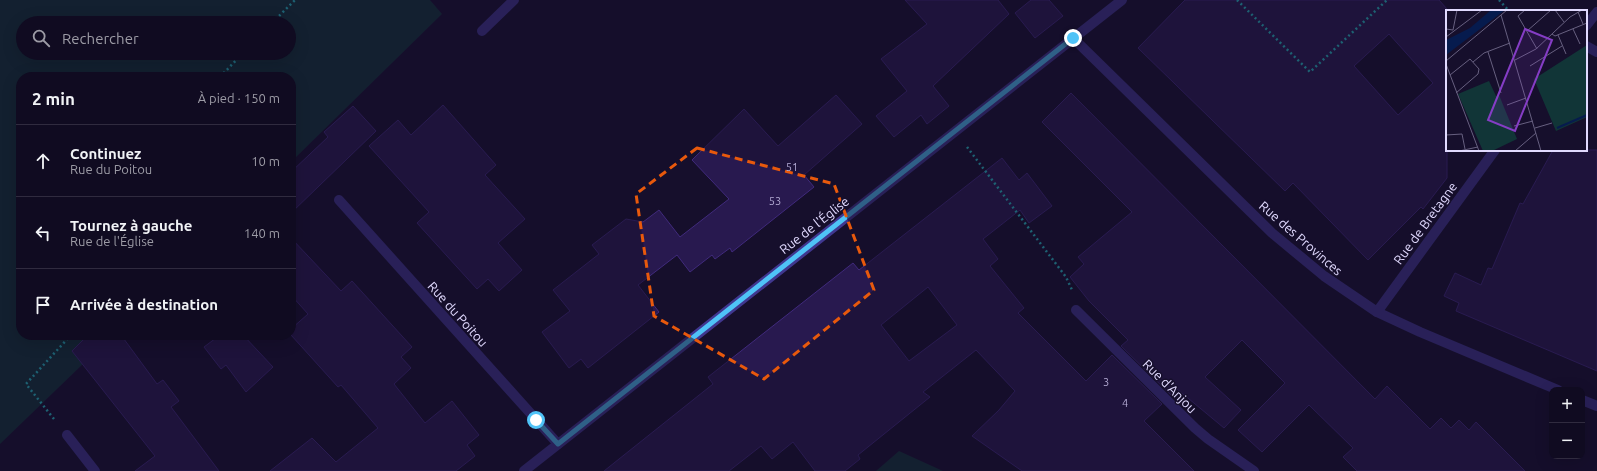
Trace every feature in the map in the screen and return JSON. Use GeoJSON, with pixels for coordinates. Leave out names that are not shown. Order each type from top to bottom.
{"type":"FeatureCollection","features":[{"type":"Feature","properties":{"kind":"street"},"geometry":{"type":"LineString","coordinates":[[482,31],[514,0]]}},
{"type":"Feature","properties":{"kind":"street","name":"Rue de l'Église"},"geometry":{"type":"LineString","coordinates":[[524,471],[1122,0]]}},
{"type":"Feature","properties":{"kind":"street"},"geometry":{"type":"LineString","coordinates":[[1587,25],[1597,12]]}},
{"type":"Feature","properties":{"kind":"street","name":"Rue des Provinces"},"geometry":{"type":"LineString","coordinates":[[1073,38],[1272,233],[1330,280],[1377,312],[1409,328],[1551,387]]}},
{"type":"Feature","properties":{"kind":"street"},"geometry":{"type":"LineString","coordinates":[[1587,47],[1597,52]]}},
{"type":"Feature","properties":{"kind":"street","name":"Rue de Bretagne"},"geometry":{"type":"LineString","coordinates":[[1377,312],[1494,151]]}},
{"type":"Feature","properties":{"kind":"street","name":"Rue du Poitou"},"geometry":{"type":"LineString","coordinates":[[339,200],[558,444]]}},
{"type":"Feature","properties":{"kind":"street","name":"Rue d'Anjou"},"geometry":{"type":"LineString","coordinates":[[1076,310],[1195,428],[1208,439],[1254,471]]}},
{"type":"Feature","properties":{"kind":"street"},"geometry":{"type":"LineString","coordinates":[[1585,401],[1597,406]]}},
{"type":"Feature","properties":{"kind":"street"},"geometry":{"type":"LineString","coordinates":[[67,435],[95,471]]}},
{"type":"Feature","properties":{"kind":"path"},"geometry":{"type":"LineString","coordinates":[[279,16],[294,0]]}},
{"type":"Feature","properties":{"kind":"path"},"geometry":{"type":"LineString","coordinates":[[1237,0],[1310,72],[1387,0]]}},
{"type":"Feature","properties":{"kind":"path"},"geometry":{"type":"LineString","coordinates":[[1499,0],[1508,10]]}},
{"type":"Feature","properties":{"kind":"path"},"geometry":{"type":"LineString","coordinates":[[225,72],[236,60]]}},
{"type":"Feature","properties":{"kind":"path"},"geometry":{"type":"LineString","coordinates":[[955,131],[1066,277],[1074,294],[1076,310]]}},
{"type":"Feature","properties":{"kind":"path"},"geometry":{"type":"LineString","coordinates":[[66,340],[26,384],[67,435]]}},
{"type":"Feature","properties":{"kind":"highlighted area"},"geometry":{"type":"Polygon","coordinates":[[[697,148],[834,184],[874,290],[764,379],[654,316],[636,194],[697,148]]]}},
{"type":"Feature","properties":{"kind":"green space"},"geometry":{"type":"Polygon","coordinates":[[[0,0],[430,0],[442,14],[296,157],[296,72],[16,72],[16,340],[108,340],[0,444],[0,0]]]}},
{"type":"Feature","properties":{"kind":"green space"},"geometry":{"type":"Polygon","coordinates":[[[899,451],[943,471],[876,471],[899,451]]]}},
{"type":"Feature","properties":{"kind":"building"},"geometry":{"type":"Polygon","coordinates":[[[905,0],[998,0],[1009,14],[933,86],[949,106],[927,124],[921,115],[894,137],[876,116],[907,91],[881,59],[927,24],[905,0]]]}},
{"type":"Feature","properties":{"kind":"building"},"geometry":{"type":"Polygon","coordinates":[[[1031,0],[1049,0],[1063,16],[1035,38],[1015,13],[1031,0]]]}},
{"type":"Feature","properties":{"kind":"building"},"geometry":{"type":"Polygon","coordinates":[[[1185,0],[1439,0],[1447,9],[1447,178],[1423,209],[1421,207],[1368,260],[1293,183],[1285,191],[1138,48],[1185,0]],[[1389,34],[1354,66],[1398,115],[1433,83],[1389,34]]]}},
{"type":"Feature","properties":{"kind":"building"},"geometry":{"type":"Polygon","coordinates":[[[1071,93],[1375,399],[1387,386],[1430,429],[1441,418],[1451,428],[1459,420],[1469,430],[1476,422],[1525,471],[1357,471],[1343,457],[1353,448],[1309,405],[1262,452],[1238,430],[1285,383],[1242,340],[1205,377],[1241,410],[1224,428],[1177,389],[1171,395],[1121,346],[1128,340],[1089,301],[1070,277],[1084,264],[1078,257],[1132,212],[1042,122],[1071,93]]]}},
{"type":"Feature","properties":{"kind":"building"},"geometry":{"type":"Polygon","coordinates":[[[836,95],[862,124],[804,175],[814,187],[732,252],[730,248],[715,259],[712,255],[690,272],[677,255],[638,285],[659,312],[588,368],[581,359],[569,368],[542,332],[570,311],[553,290],[599,254],[592,245],[626,219],[643,222],[659,210],[680,237],[729,199],[692,160],[744,109],[778,146],[836,95]]]}},
{"type":"Feature","properties":{"kind":"building"},"geometry":{"type":"Polygon","coordinates":[[[443,105],[496,165],[485,175],[525,219],[498,243],[522,270],[499,291],[488,279],[477,289],[417,223],[429,212],[369,146],[398,120],[411,135],[443,105]]]}},
{"type":"Feature","properties":{"kind":"building"},"geometry":{"type":"Polygon","coordinates":[[[353,106],[376,131],[296,208],[296,167],[328,137],[324,132],[353,106]]]}},
{"type":"Feature","properties":{"kind":"building"},"geometry":{"type":"Polygon","coordinates":[[[1597,150],[1597,371],[1456,311],[1459,303],[1444,296],[1455,273],[1481,285],[1488,268],[1492,269],[1520,203],[1523,204],[1552,151],[1597,150]]]}},
{"type":"Feature","properties":{"kind":"building"},"geometry":{"type":"Polygon","coordinates":[[[1002,158],[1019,180],[1027,173],[1052,206],[1029,223],[1020,210],[983,239],[998,259],[990,266],[1024,308],[1018,313],[1086,381],[1112,355],[1162,404],[1144,421],[1194,471],[1022,471],[972,436],[999,410],[1015,391],[976,350],[923,392],[930,397],[858,455],[860,459],[845,471],[815,471],[793,442],[772,459],[761,446],[729,471],[604,471],[713,384],[708,377],[853,263],[859,270],[1002,158]],[[928,287],[881,325],[909,361],[957,325],[928,287]]]}},
{"type":"Feature","properties":{"kind":"building"},"geometry":{"type":"Polygon","coordinates":[[[296,243],[341,291],[352,281],[412,347],[401,357],[411,368],[394,384],[425,423],[452,401],[479,435],[467,445],[475,456],[456,471],[270,471],[312,438],[336,462],[378,428],[341,385],[338,387],[296,340],[296,325],[308,314],[296,301],[296,243]]]}},
{"type":"Feature","properties":{"kind":"building"},"geometry":{"type":"Polygon","coordinates":[[[83,340],[125,340],[157,384],[163,380],[179,401],[171,407],[219,471],[135,471],[155,456],[72,351],[83,340]]]}},
{"type":"Feature","properties":{"kind":"building"},"geometry":{"type":"Polygon","coordinates":[[[213,340],[248,340],[273,367],[246,392],[226,365],[221,369],[204,347],[213,340]]]}},
{"type":"Feature","properties":{"kind":"route"},"geometry":{"type":"LineString","coordinates":[[536,420],[558,444],[1073,38]]}}]}
